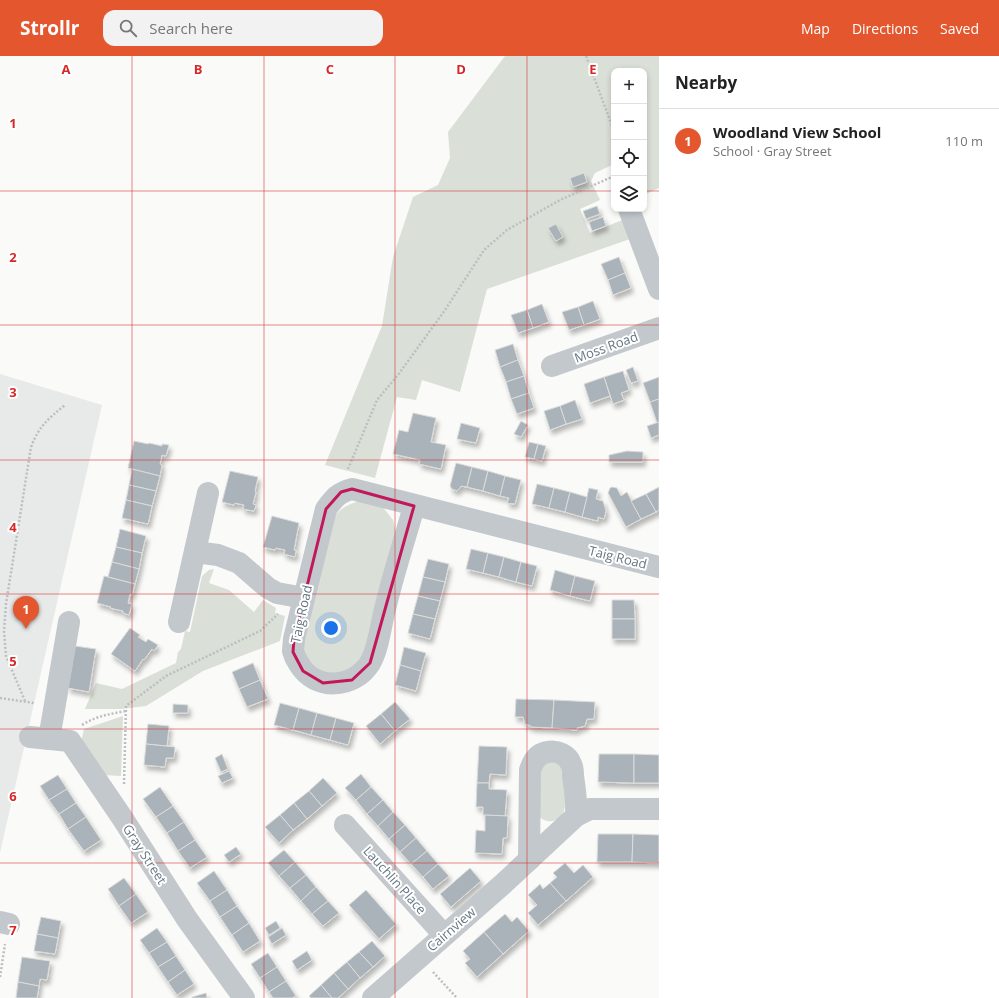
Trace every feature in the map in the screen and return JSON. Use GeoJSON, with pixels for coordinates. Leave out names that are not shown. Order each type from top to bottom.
{"type":"FeatureCollection","features":[{"type":"Feature","properties":{"kind":"street"},"geometry":{"type":"LineString","coordinates":[[630,212],[659,289]]}},
{"type":"Feature","properties":{"kind":"street","name":"Moss Road"},"geometry":{"type":"LineString","coordinates":[[552,366],[659,328]]}},
{"type":"Feature","properties":{"kind":"street","name":"Taig Road"},"geometry":{"type":"LineString","coordinates":[[414,506],[386,604],[375,652],[370,663],[363,672],[352,680],[336,684],[323,683],[312,678],[303,671],[293,652],[295,597],[326,509],[342,492],[352,490],[659,567]]}},
{"type":"Feature","properties":{"kind":"street"},"geometry":{"type":"LineString","coordinates":[[179,622],[208,492]]}},
{"type":"Feature","properties":{"kind":"street"},"geometry":{"type":"LineString","coordinates":[[195,552],[218,555],[239,563],[268,588],[277,593],[295,597]]}},
{"type":"Feature","properties":{"kind":"street"},"geometry":{"type":"LineString","coordinates":[[69,622],[55,706],[39,738],[70,741]]}},
{"type":"Feature","properties":{"kind":"street","name":"Gray Street"},"geometry":{"type":"LineString","coordinates":[[70,741],[123,818],[187,919],[244,998]]}},
{"type":"Feature","properties":{"kind":"street"},"geometry":{"type":"LineString","coordinates":[[529,860],[530,770],[534,760],[540,755],[553,751],[560,753],[571,763],[577,800],[576,816]]}},
{"type":"Feature","properties":{"kind":"street","name":"Cairnview"},"geometry":{"type":"LineString","coordinates":[[373,998],[529,860],[576,816],[590,810],[659,809]]}},
{"type":"Feature","properties":{"kind":"street","name":"Lauchlin Place"},"geometry":{"type":"LineString","coordinates":[[345,825],[444,934]]}},
{"type":"Feature","properties":{"kind":"path"},"geometry":{"type":"LineString","coordinates":[[586,56],[611,123]]}},
{"type":"Feature","properties":{"kind":"path"},"geometry":{"type":"LineString","coordinates":[[342,492],[348,468],[377,400],[398,375],[441,316],[484,250],[507,230],[560,200],[611,177]]}},
{"type":"Feature","properties":{"kind":"path"},"geometry":{"type":"LineString","coordinates":[[25,702],[6,656],[4,631],[6,604],[31,447],[36,434],[43,424],[65,405]]}},
{"type":"Feature","properties":{"kind":"path"},"geometry":{"type":"LineString","coordinates":[[124,788],[126,706],[166,676],[260,631],[295,597]]}},
{"type":"Feature","properties":{"kind":"path"},"geometry":{"type":"LineString","coordinates":[[0,698],[55,706]]}},
{"type":"Feature","properties":{"kind":"path"},"geometry":{"type":"LineString","coordinates":[[70,741],[82,725],[91,719],[126,711]]}},
{"type":"Feature","properties":{"kind":"path"},"geometry":{"type":"LineString","coordinates":[[0,977],[4,923]]}},
{"type":"Feature","properties":{"kind":"path"},"geometry":{"type":"LineString","coordinates":[[420,957],[457,998]]}},
{"type":"Feature","properties":{"kind":"highlighted area"},"geometry":{"type":"Polygon","coordinates":[[[352,489],[414,506],[370,663],[352,680],[323,683],[303,671],[293,652],[294,639],[326,509],[341,492],[352,489]]]}},
{"type":"Feature","properties":{"kind":"shaded area"},"geometry":{"type":"Polygon","coordinates":[[[505,56],[659,56],[659,188],[647,194],[647,68],[611,68],[611,165],[595,173],[591,181],[600,200],[580,209],[590,233],[625,219],[630,239],[487,289],[460,392],[422,380],[416,400],[397,397],[375,478],[325,465],[382,326],[393,257],[413,197],[438,185],[450,158],[448,132],[505,56]]]}},
{"type":"Feature","properties":{"kind":"shaded area"},"geometry":{"type":"Polygon","coordinates":[[[0,374],[102,405],[0,853],[0,374]]]}},
{"type":"Feature","properties":{"kind":"shaded area"},"geometry":{"type":"Polygon","coordinates":[[[359,501],[381,505],[393,520],[396,533],[368,649],[358,668],[331,676],[306,663],[301,637],[332,519],[350,504],[359,501]]]}},
{"type":"Feature","properties":{"kind":"shaded area"},"geometry":{"type":"Polygon","coordinates":[[[214,569],[209,583],[229,590],[254,612],[263,600],[276,608],[275,613],[285,616],[280,641],[203,671],[146,706],[121,709],[85,709],[96,683],[122,689],[176,663],[185,631],[190,632],[202,576],[209,570],[214,569]]]}},
{"type":"Feature","properties":{"kind":"shaded area"},"geometry":{"type":"Polygon","coordinates":[[[123,716],[121,776],[103,775],[81,743],[84,729],[123,716]]]}},
{"type":"Feature","properties":{"kind":"shaded area"},"geometry":{"type":"Polygon","coordinates":[[[554,760],[565,770],[565,806],[564,811],[558,818],[547,821],[538,816],[541,764],[554,760]]]}},
{"type":"Feature","properties":{"kind":"building"},"geometry":{"type":"Polygon","coordinates":[[[584,173],[587,182],[573,187],[570,178],[584,173]]]}},
{"type":"Feature","properties":{"kind":"building"},"geometry":{"type":"Polygon","coordinates":[[[597,206],[600,214],[586,219],[583,211],[597,206]]]}},
{"type":"Feature","properties":{"kind":"building"},"geometry":{"type":"Polygon","coordinates":[[[603,217],[606,226],[592,231],[589,222],[603,217]]]}},
{"type":"Feature","properties":{"kind":"building"},"geometry":{"type":"Polygon","coordinates":[[[556,224],[563,237],[556,241],[548,228],[556,224]]]}},
{"type":"Feature","properties":{"kind":"building"},"geometry":{"type":"Polygon","coordinates":[[[619,257],[625,273],[608,280],[601,264],[619,257]]]}},
{"type":"Feature","properties":{"kind":"building"},"geometry":{"type":"Polygon","coordinates":[[[625,273],[631,288],[613,295],[608,280],[625,273]]]}},
{"type":"Feature","properties":{"kind":"building"},"geometry":{"type":"Polygon","coordinates":[[[593,301],[600,319],[584,325],[578,307],[593,301]]]}},
{"type":"Feature","properties":{"kind":"building"},"geometry":{"type":"Polygon","coordinates":[[[542,304],[549,322],[533,328],[527,310],[542,304]]]}},
{"type":"Feature","properties":{"kind":"building"},"geometry":{"type":"Polygon","coordinates":[[[578,307],[584,325],[569,330],[562,312],[578,307]]]}},
{"type":"Feature","properties":{"kind":"building"},"geometry":{"type":"Polygon","coordinates":[[[527,310],[533,328],[518,333],[511,315],[527,310]]]}},
{"type":"Feature","properties":{"kind":"building"},"geometry":{"type":"Polygon","coordinates":[[[513,344],[518,360],[500,367],[495,350],[513,344]]]}},
{"type":"Feature","properties":{"kind":"building"},"geometry":{"type":"Polygon","coordinates":[[[518,360],[524,376],[506,382],[500,367],[518,360]]]}},
{"type":"Feature","properties":{"kind":"building"},"geometry":{"type":"Polygon","coordinates":[[[633,367],[638,381],[631,383],[626,370],[633,367]]]}},
{"type":"Feature","properties":{"kind":"building"},"geometry":{"type":"Polygon","coordinates":[[[623,371],[629,390],[621,393],[624,400],[613,404],[604,377],[623,371]]]}},
{"type":"Feature","properties":{"kind":"building"},"geometry":{"type":"Polygon","coordinates":[[[524,376],[529,393],[511,399],[506,382],[524,376]]]}},
{"type":"Feature","properties":{"kind":"building"},"geometry":{"type":"Polygon","coordinates":[[[604,377],[610,396],[590,403],[584,384],[604,377]]]}},
{"type":"Feature","properties":{"kind":"building"},"geometry":{"type":"Polygon","coordinates":[[[659,377],[659,399],[650,402],[643,383],[659,377]]]}},
{"type":"Feature","properties":{"kind":"building"},"geometry":{"type":"Polygon","coordinates":[[[529,393],[534,408],[517,414],[511,399],[529,393]]]}},
{"type":"Feature","properties":{"kind":"building"},"geometry":{"type":"Polygon","coordinates":[[[659,399],[659,422],[657,423],[650,402],[659,399]]]}},
{"type":"Feature","properties":{"kind":"building"},"geometry":{"type":"Polygon","coordinates":[[[575,400],[582,419],[566,424],[560,406],[575,400]]]}},
{"type":"Feature","properties":{"kind":"building"},"geometry":{"type":"Polygon","coordinates":[[[560,406],[566,424],[550,430],[544,411],[560,406]]]}},
{"type":"Feature","properties":{"kind":"building"},"geometry":{"type":"Polygon","coordinates":[[[413,413],[436,418],[431,442],[446,445],[441,469],[419,464],[420,460],[393,454],[399,430],[408,432],[413,413]]]}},
{"type":"Feature","properties":{"kind":"building"},"geometry":{"type":"Polygon","coordinates":[[[521,421],[528,425],[521,437],[514,434],[521,421]]]}},
{"type":"Feature","properties":{"kind":"building"},"geometry":{"type":"Polygon","coordinates":[[[659,422],[659,435],[651,438],[647,426],[659,422]]]}},
{"type":"Feature","properties":{"kind":"building"},"geometry":{"type":"Polygon","coordinates":[[[461,423],[480,428],[476,443],[457,439],[461,423]]]}},
{"type":"Feature","properties":{"kind":"building"},"geometry":{"type":"Polygon","coordinates":[[[134,441],[162,446],[162,444],[169,445],[166,456],[162,455],[160,476],[128,468],[134,441]]]}},
{"type":"Feature","properties":{"kind":"building"},"geometry":{"type":"Polygon","coordinates":[[[529,442],[538,444],[534,459],[525,457],[529,442]]]}},
{"type":"Feature","properties":{"kind":"building"},"geometry":{"type":"Polygon","coordinates":[[[538,444],[546,446],[542,461],[534,459],[538,444]]]}},
{"type":"Feature","properties":{"kind":"building"},"geometry":{"type":"Polygon","coordinates":[[[627,451],[643,452],[643,462],[609,462],[609,455],[627,451]]]}},
{"type":"Feature","properties":{"kind":"building"},"geometry":{"type":"Polygon","coordinates":[[[456,463],[472,467],[467,487],[461,486],[457,491],[452,489],[450,486],[456,463]]]}},
{"type":"Feature","properties":{"kind":"building"},"geometry":{"type":"Polygon","coordinates":[[[472,467],[488,471],[483,491],[467,487],[472,467]]]}},
{"type":"Feature","properties":{"kind":"building"},"geometry":{"type":"Polygon","coordinates":[[[132,469],[160,476],[156,491],[129,485],[132,469]]]}},
{"type":"Feature","properties":{"kind":"building"},"geometry":{"type":"Polygon","coordinates":[[[230,471],[258,477],[253,504],[256,505],[254,511],[243,509],[244,505],[235,503],[234,505],[222,502],[230,471]]]}},
{"type":"Feature","properties":{"kind":"building"},"geometry":{"type":"Polygon","coordinates":[[[488,471],[505,476],[500,496],[483,491],[488,471]]]}},
{"type":"Feature","properties":{"kind":"building"},"geometry":{"type":"Polygon","coordinates":[[[505,476],[521,480],[515,504],[507,503],[509,498],[500,496],[505,476]]]}},
{"type":"Feature","properties":{"kind":"building"},"geometry":{"type":"Polygon","coordinates":[[[537,484],[554,488],[549,508],[532,504],[537,484]]]}},
{"type":"Feature","properties":{"kind":"building"},"geometry":{"type":"Polygon","coordinates":[[[129,485],[156,491],[152,506],[126,500],[129,485]]]}},
{"type":"Feature","properties":{"kind":"building"},"geometry":{"type":"Polygon","coordinates":[[[612,487],[617,488],[621,496],[627,492],[641,519],[626,527],[608,493],[612,487]]]}},
{"type":"Feature","properties":{"kind":"building"},"geometry":{"type":"Polygon","coordinates":[[[659,487],[659,510],[656,512],[646,494],[659,487]]]}},
{"type":"Feature","properties":{"kind":"building"},"geometry":{"type":"Polygon","coordinates":[[[554,488],[570,492],[565,512],[549,508],[554,488]]]}},
{"type":"Feature","properties":{"kind":"building"},"geometry":{"type":"Polygon","coordinates":[[[589,488],[598,490],[596,499],[603,501],[606,511],[604,519],[598,517],[598,521],[582,517],[589,488]]]}},
{"type":"Feature","properties":{"kind":"building"},"geometry":{"type":"Polygon","coordinates":[[[570,492],[587,497],[582,517],[565,512],[570,492]]]}},
{"type":"Feature","properties":{"kind":"building"},"geometry":{"type":"Polygon","coordinates":[[[646,494],[656,512],[641,519],[631,501],[646,494]]]}},
{"type":"Feature","properties":{"kind":"building"},"geometry":{"type":"Polygon","coordinates":[[[126,500],[152,506],[148,524],[122,518],[126,500]]]}},
{"type":"Feature","properties":{"kind":"building"},"geometry":{"type":"Polygon","coordinates":[[[272,516],[299,523],[294,550],[296,550],[295,557],[284,554],[285,550],[276,548],[275,550],[263,547],[272,516]]]}},
{"type":"Feature","properties":{"kind":"building"},"geometry":{"type":"Polygon","coordinates":[[[120,529],[146,536],[142,553],[116,547],[120,529]]]}},
{"type":"Feature","properties":{"kind":"building"},"geometry":{"type":"Polygon","coordinates":[[[116,547],[142,553],[139,569],[112,562],[116,547]]]}},
{"type":"Feature","properties":{"kind":"building"},"geometry":{"type":"Polygon","coordinates":[[[471,549],[488,553],[483,573],[466,569],[471,549]]]}},
{"type":"Feature","properties":{"kind":"building"},"geometry":{"type":"Polygon","coordinates":[[[488,553],[504,557],[499,577],[483,573],[488,553]]]}},
{"type":"Feature","properties":{"kind":"building"},"geometry":{"type":"Polygon","coordinates":[[[504,557],[521,562],[516,582],[499,577],[504,557]]]}},
{"type":"Feature","properties":{"kind":"building"},"geometry":{"type":"Polygon","coordinates":[[[428,559],[449,564],[445,582],[423,577],[428,559]]]}},
{"type":"Feature","properties":{"kind":"building"},"geometry":{"type":"Polygon","coordinates":[[[112,562],[139,569],[135,584],[108,577],[112,562]]]}},
{"type":"Feature","properties":{"kind":"building"},"geometry":{"type":"Polygon","coordinates":[[[521,562],[537,566],[532,586],[516,582],[521,562]]]}},
{"type":"Feature","properties":{"kind":"building"},"geometry":{"type":"Polygon","coordinates":[[[555,570],[575,576],[570,596],[550,590],[555,570]]]}},
{"type":"Feature","properties":{"kind":"building"},"geometry":{"type":"Polygon","coordinates":[[[104,576],[135,584],[132,595],[130,594],[128,603],[132,604],[129,615],[123,613],[123,611],[97,603],[104,576]]]}},
{"type":"Feature","properties":{"kind":"building"},"geometry":{"type":"Polygon","coordinates":[[[575,576],[595,581],[590,601],[570,596],[575,576]]]}},
{"type":"Feature","properties":{"kind":"building"},"geometry":{"type":"Polygon","coordinates":[[[423,577],[445,582],[440,601],[418,596],[423,577]]]}},
{"type":"Feature","properties":{"kind":"building"},"geometry":{"type":"Polygon","coordinates":[[[418,596],[440,601],[435,619],[413,614],[418,596]]]}},
{"type":"Feature","properties":{"kind":"building"},"geometry":{"type":"Polygon","coordinates":[[[612,600],[634,600],[635,619],[612,619],[612,600]]]}},
{"type":"Feature","properties":{"kind":"building"},"geometry":{"type":"Polygon","coordinates":[[[413,614],[435,619],[430,639],[408,633],[413,614]]]}},
{"type":"Feature","properties":{"kind":"building"},"geometry":{"type":"Polygon","coordinates":[[[612,619],[635,619],[635,639],[612,639],[612,619]]]}},
{"type":"Feature","properties":{"kind":"building"},"geometry":{"type":"Polygon","coordinates":[[[130,628],[140,635],[138,637],[146,642],[148,639],[158,645],[154,651],[152,649],[144,660],[143,659],[135,671],[111,654],[130,628]]]}},
{"type":"Feature","properties":{"kind":"building"},"geometry":{"type":"Polygon","coordinates":[[[75,646],[96,649],[89,692],[68,688],[75,646]]]}},
{"type":"Feature","properties":{"kind":"building"},"geometry":{"type":"Polygon","coordinates":[[[404,647],[426,653],[421,671],[400,665],[404,647]]]}},
{"type":"Feature","properties":{"kind":"building"},"geometry":{"type":"Polygon","coordinates":[[[253,663],[260,680],[239,689],[232,672],[253,663]]]}},
{"type":"Feature","properties":{"kind":"building"},"geometry":{"type":"Polygon","coordinates":[[[400,665],[421,671],[416,691],[395,685],[400,665]]]}},
{"type":"Feature","properties":{"kind":"building"},"geometry":{"type":"Polygon","coordinates":[[[260,680],[268,699],[247,707],[239,689],[260,680]]]}},
{"type":"Feature","properties":{"kind":"building"},"geometry":{"type":"Polygon","coordinates":[[[516,699],[554,700],[552,728],[531,727],[525,724],[523,717],[515,717],[516,699]]]}},
{"type":"Feature","properties":{"kind":"building"},"geometry":{"type":"Polygon","coordinates":[[[554,700],[595,702],[594,719],[587,719],[585,726],[577,728],[577,730],[552,728],[554,700]]]}},
{"type":"Feature","properties":{"kind":"building"},"geometry":{"type":"Polygon","coordinates":[[[395,702],[410,719],[395,731],[381,714],[395,702]]]}},
{"type":"Feature","properties":{"kind":"building"},"geometry":{"type":"Polygon","coordinates":[[[280,703],[299,708],[293,730],[274,725],[280,703]]]}},
{"type":"Feature","properties":{"kind":"building"},"geometry":{"type":"Polygon","coordinates":[[[173,704],[188,705],[188,713],[173,713],[173,704]]]}},
{"type":"Feature","properties":{"kind":"building"},"geometry":{"type":"Polygon","coordinates":[[[299,708],[317,713],[311,735],[293,730],[299,708]]]}},
{"type":"Feature","properties":{"kind":"building"},"geometry":{"type":"Polygon","coordinates":[[[317,713],[336,718],[330,740],[311,735],[317,713]]]}},
{"type":"Feature","properties":{"kind":"building"},"geometry":{"type":"Polygon","coordinates":[[[381,714],[395,731],[380,744],[366,726],[381,714]]]}},
{"type":"Feature","properties":{"kind":"building"},"geometry":{"type":"Polygon","coordinates":[[[336,718],[354,723],[348,745],[330,740],[336,718]]]}},
{"type":"Feature","properties":{"kind":"building"},"geometry":{"type":"Polygon","coordinates":[[[148,724],[169,726],[167,746],[146,744],[148,724]]]}},
{"type":"Feature","properties":{"kind":"building"},"geometry":{"type":"Polygon","coordinates":[[[146,744],[175,747],[174,758],[166,758],[165,767],[144,765],[146,744]]]}},
{"type":"Feature","properties":{"kind":"building"},"geometry":{"type":"Polygon","coordinates":[[[479,746],[507,747],[506,775],[490,774],[489,783],[477,783],[479,746]]]}},
{"type":"Feature","properties":{"kind":"building"},"geometry":{"type":"Polygon","coordinates":[[[222,754],[228,769],[221,772],[215,758],[222,754]]]}},
{"type":"Feature","properties":{"kind":"building"},"geometry":{"type":"Polygon","coordinates":[[[599,754],[634,754],[634,783],[598,782],[599,754]]]}},
{"type":"Feature","properties":{"kind":"building"},"geometry":{"type":"Polygon","coordinates":[[[634,754],[659,755],[659,783],[634,783],[634,754]]]}},
{"type":"Feature","properties":{"kind":"building"},"geometry":{"type":"Polygon","coordinates":[[[229,771],[233,778],[222,783],[218,776],[229,771]]]}},
{"type":"Feature","properties":{"kind":"building"},"geometry":{"type":"Polygon","coordinates":[[[361,774],[371,787],[356,800],[345,788],[361,774]]]}},
{"type":"Feature","properties":{"kind":"building"},"geometry":{"type":"Polygon","coordinates":[[[58,775],[67,789],[49,800],[40,786],[58,775]]]}},
{"type":"Feature","properties":{"kind":"building"},"geometry":{"type":"Polygon","coordinates":[[[323,778],[337,793],[322,806],[309,791],[323,778]]]}},
{"type":"Feature","properties":{"kind":"building"},"geometry":{"type":"Polygon","coordinates":[[[477,783],[489,783],[489,789],[507,790],[505,816],[483,815],[483,807],[476,807],[477,783]]]}},
{"type":"Feature","properties":{"kind":"building"},"geometry":{"type":"Polygon","coordinates":[[[160,787],[173,806],[156,817],[143,799],[160,787]]]}},
{"type":"Feature","properties":{"kind":"building"},"geometry":{"type":"Polygon","coordinates":[[[371,787],[383,800],[367,814],[356,800],[371,787]]]}},
{"type":"Feature","properties":{"kind":"building"},"geometry":{"type":"Polygon","coordinates":[[[67,789],[76,803],[59,814],[49,800],[67,789]]]}},
{"type":"Feature","properties":{"kind":"building"},"geometry":{"type":"Polygon","coordinates":[[[309,791],[322,806],[307,819],[294,803],[309,791]]]}},
{"type":"Feature","properties":{"kind":"building"},"geometry":{"type":"Polygon","coordinates":[[[383,800],[393,812],[378,826],[367,814],[383,800]]]}},
{"type":"Feature","properties":{"kind":"building"},"geometry":{"type":"Polygon","coordinates":[[[76,803],[86,817],[68,829],[59,814],[76,803]]]}},
{"type":"Feature","properties":{"kind":"building"},"geometry":{"type":"Polygon","coordinates":[[[294,803],[307,819],[293,830],[280,815],[294,803]]]}},
{"type":"Feature","properties":{"kind":"building"},"geometry":{"type":"Polygon","coordinates":[[[173,806],[184,822],[167,833],[156,817],[173,806]]]}},
{"type":"Feature","properties":{"kind":"building"},"geometry":{"type":"Polygon","coordinates":[[[393,812],[405,825],[389,839],[378,826],[393,812]]]}},
{"type":"Feature","properties":{"kind":"building"},"geometry":{"type":"Polygon","coordinates":[[[280,815],[293,830],[279,843],[265,827],[280,815]]]}},
{"type":"Feature","properties":{"kind":"building"},"geometry":{"type":"Polygon","coordinates":[[[485,815],[508,816],[507,838],[503,838],[502,854],[475,853],[476,830],[485,831],[485,815]]]}},
{"type":"Feature","properties":{"kind":"building"},"geometry":{"type":"Polygon","coordinates":[[[86,817],[101,840],[84,851],[68,829],[86,817]]]}},
{"type":"Feature","properties":{"kind":"building"},"geometry":{"type":"Polygon","coordinates":[[[184,822],[195,840],[178,851],[167,833],[184,822]]]}},
{"type":"Feature","properties":{"kind":"building"},"geometry":{"type":"Polygon","coordinates":[[[405,825],[416,838],[400,852],[389,839],[405,825]]]}},
{"type":"Feature","properties":{"kind":"building"},"geometry":{"type":"Polygon","coordinates":[[[598,834],[633,834],[632,862],[597,862],[598,834]]]}},
{"type":"Feature","properties":{"kind":"building"},"geometry":{"type":"Polygon","coordinates":[[[633,834],[659,835],[659,863],[632,862],[633,834]]]}},
{"type":"Feature","properties":{"kind":"building"},"geometry":{"type":"Polygon","coordinates":[[[416,838],[427,851],[411,864],[400,852],[416,838]]]}},
{"type":"Feature","properties":{"kind":"building"},"geometry":{"type":"Polygon","coordinates":[[[195,840],[207,857],[190,868],[178,851],[195,840]]]}},
{"type":"Feature","properties":{"kind":"building"},"geometry":{"type":"Polygon","coordinates":[[[236,847],[241,854],[229,862],[224,855],[236,847]]]}},
{"type":"Feature","properties":{"kind":"building"},"geometry":{"type":"Polygon","coordinates":[[[284,850],[295,862],[279,876],[268,863],[284,850]]]}},
{"type":"Feature","properties":{"kind":"building"},"geometry":{"type":"Polygon","coordinates":[[[427,851],[438,864],[423,877],[411,864],[427,851]]]}},
{"type":"Feature","properties":{"kind":"building"},"geometry":{"type":"Polygon","coordinates":[[[295,862],[306,875],[290,888],[279,876],[295,862]]]}},
{"type":"Feature","properties":{"kind":"building"},"geometry":{"type":"Polygon","coordinates":[[[565,863],[574,873],[583,865],[593,877],[566,901],[550,883],[557,877],[553,873],[565,863]]]}},
{"type":"Feature","properties":{"kind":"building"},"geometry":{"type":"Polygon","coordinates":[[[438,864],[449,876],[433,889],[423,877],[438,864]]]}},
{"type":"Feature","properties":{"kind":"building"},"geometry":{"type":"Polygon","coordinates":[[[470,868],[481,881],[451,907],[440,894],[470,868]]]}},
{"type":"Feature","properties":{"kind":"building"},"geometry":{"type":"Polygon","coordinates":[[[214,871],[227,890],[210,901],[197,883],[214,871]]]}},
{"type":"Feature","properties":{"kind":"building"},"geometry":{"type":"Polygon","coordinates":[[[306,875],[316,887],[301,901],[290,888],[306,875]]]}},
{"type":"Feature","properties":{"kind":"building"},"geometry":{"type":"Polygon","coordinates":[[[124,878],[136,894],[119,906],[108,889],[124,878]]]}},
{"type":"Feature","properties":{"kind":"building"},"geometry":{"type":"Polygon","coordinates":[[[550,883],[566,901],[538,925],[528,913],[537,905],[528,895],[540,884],[543,889],[550,883]]]}},
{"type":"Feature","properties":{"kind":"building"},"geometry":{"type":"Polygon","coordinates":[[[316,887],[328,901],[312,914],[301,901],[316,887]]]}},
{"type":"Feature","properties":{"kind":"building"},"geometry":{"type":"Polygon","coordinates":[[[227,890],[237,906],[220,917],[210,901],[227,890]]]}},
{"type":"Feature","properties":{"kind":"building"},"geometry":{"type":"Polygon","coordinates":[[[366,890],[396,924],[379,939],[349,905],[366,890]]]}},
{"type":"Feature","properties":{"kind":"building"},"geometry":{"type":"Polygon","coordinates":[[[136,894],[148,912],[131,923],[119,906],[136,894]]]}},
{"type":"Feature","properties":{"kind":"building"},"geometry":{"type":"Polygon","coordinates":[[[328,901],[339,913],[323,926],[312,914],[328,901]]]}},
{"type":"Feature","properties":{"kind":"building"},"geometry":{"type":"Polygon","coordinates":[[[237,906],[249,923],[232,935],[220,917],[237,906]]]}},
{"type":"Feature","properties":{"kind":"building"},"geometry":{"type":"Polygon","coordinates":[[[505,914],[512,922],[517,917],[529,931],[503,954],[484,932],[505,914]]]}},
{"type":"Feature","properties":{"kind":"building"},"geometry":{"type":"Polygon","coordinates":[[[41,917],[61,921],[58,938],[37,934],[41,917]]]}},
{"type":"Feature","properties":{"kind":"building"},"geometry":{"type":"Polygon","coordinates":[[[276,921],[280,928],[269,935],[265,928],[276,921]]]}},
{"type":"Feature","properties":{"kind":"building"},"geometry":{"type":"Polygon","coordinates":[[[249,923],[260,941],[243,952],[232,935],[249,923]]]}},
{"type":"Feature","properties":{"kind":"building"},"geometry":{"type":"Polygon","coordinates":[[[157,928],[167,942],[149,953],[140,940],[157,928]]]}},
{"type":"Feature","properties":{"kind":"building"},"geometry":{"type":"Polygon","coordinates":[[[282,928],[286,935],[272,944],[268,937],[282,928]]]}},
{"type":"Feature","properties":{"kind":"building"},"geometry":{"type":"Polygon","coordinates":[[[484,932],[503,954],[477,977],[465,963],[470,959],[463,951],[484,932]]]}},
{"type":"Feature","properties":{"kind":"building"},"geometry":{"type":"Polygon","coordinates":[[[37,934],[58,938],[55,954],[34,951],[37,934]]]}},
{"type":"Feature","properties":{"kind":"building"},"geometry":{"type":"Polygon","coordinates":[[[372,941],[385,956],[373,967],[359,952],[372,941]]]}},
{"type":"Feature","properties":{"kind":"building"},"geometry":{"type":"Polygon","coordinates":[[[167,942],[176,956],[158,967],[149,953],[167,942]]]}},
{"type":"Feature","properties":{"kind":"building"},"geometry":{"type":"Polygon","coordinates":[[[307,951],[312,960],[297,970],[292,961],[307,951]]]}},
{"type":"Feature","properties":{"kind":"building"},"geometry":{"type":"Polygon","coordinates":[[[359,952],[373,967],[360,978],[347,962],[359,952]]]}},
{"type":"Feature","properties":{"kind":"building"},"geometry":{"type":"Polygon","coordinates":[[[268,953],[277,967],[260,978],[251,964],[268,953]]]}},
{"type":"Feature","properties":{"kind":"building"},"geometry":{"type":"Polygon","coordinates":[[[176,956],[185,970],[168,982],[158,967],[176,956]]]}},
{"type":"Feature","properties":{"kind":"building"},"geometry":{"type":"Polygon","coordinates":[[[22,957],[50,961],[47,980],[40,979],[39,986],[18,982],[22,957]]]}},
{"type":"Feature","properties":{"kind":"building"},"geometry":{"type":"Polygon","coordinates":[[[347,962],[360,978],[348,989],[334,973],[347,962]]]}},
{"type":"Feature","properties":{"kind":"building"},"geometry":{"type":"Polygon","coordinates":[[[277,967],[286,981],[269,992],[260,978],[277,967]]]}},
{"type":"Feature","properties":{"kind":"building"},"geometry":{"type":"Polygon","coordinates":[[[185,970],[194,984],[177,995],[168,982],[185,970]]]}},
{"type":"Feature","properties":{"kind":"building"},"geometry":{"type":"Polygon","coordinates":[[[334,973],[348,989],[338,998],[332,998],[321,985],[334,973]]]}},
{"type":"Feature","properties":{"kind":"building"},"geometry":{"type":"Polygon","coordinates":[[[286,981],[296,996],[292,998],[273,998],[269,992],[286,981]]]}},
{"type":"Feature","properties":{"kind":"building"},"geometry":{"type":"Polygon","coordinates":[[[18,982],[39,986],[37,998],[16,998],[18,982]]]}},
{"type":"Feature","properties":{"kind":"building"},"geometry":{"type":"Polygon","coordinates":[[[321,985],[332,998],[311,998],[309,996],[321,985]]]}},
{"type":"Feature","properties":{"kind":"building"},"geometry":{"type":"Polygon","coordinates":[[[206,993],[207,998],[192,998],[192,997],[206,993]]]}},
{"type":"Feature","properties":{"kind":"place","name":"Woodland View School"},"geometry":{"type":"Point","coordinates":[26,629]}}]}
